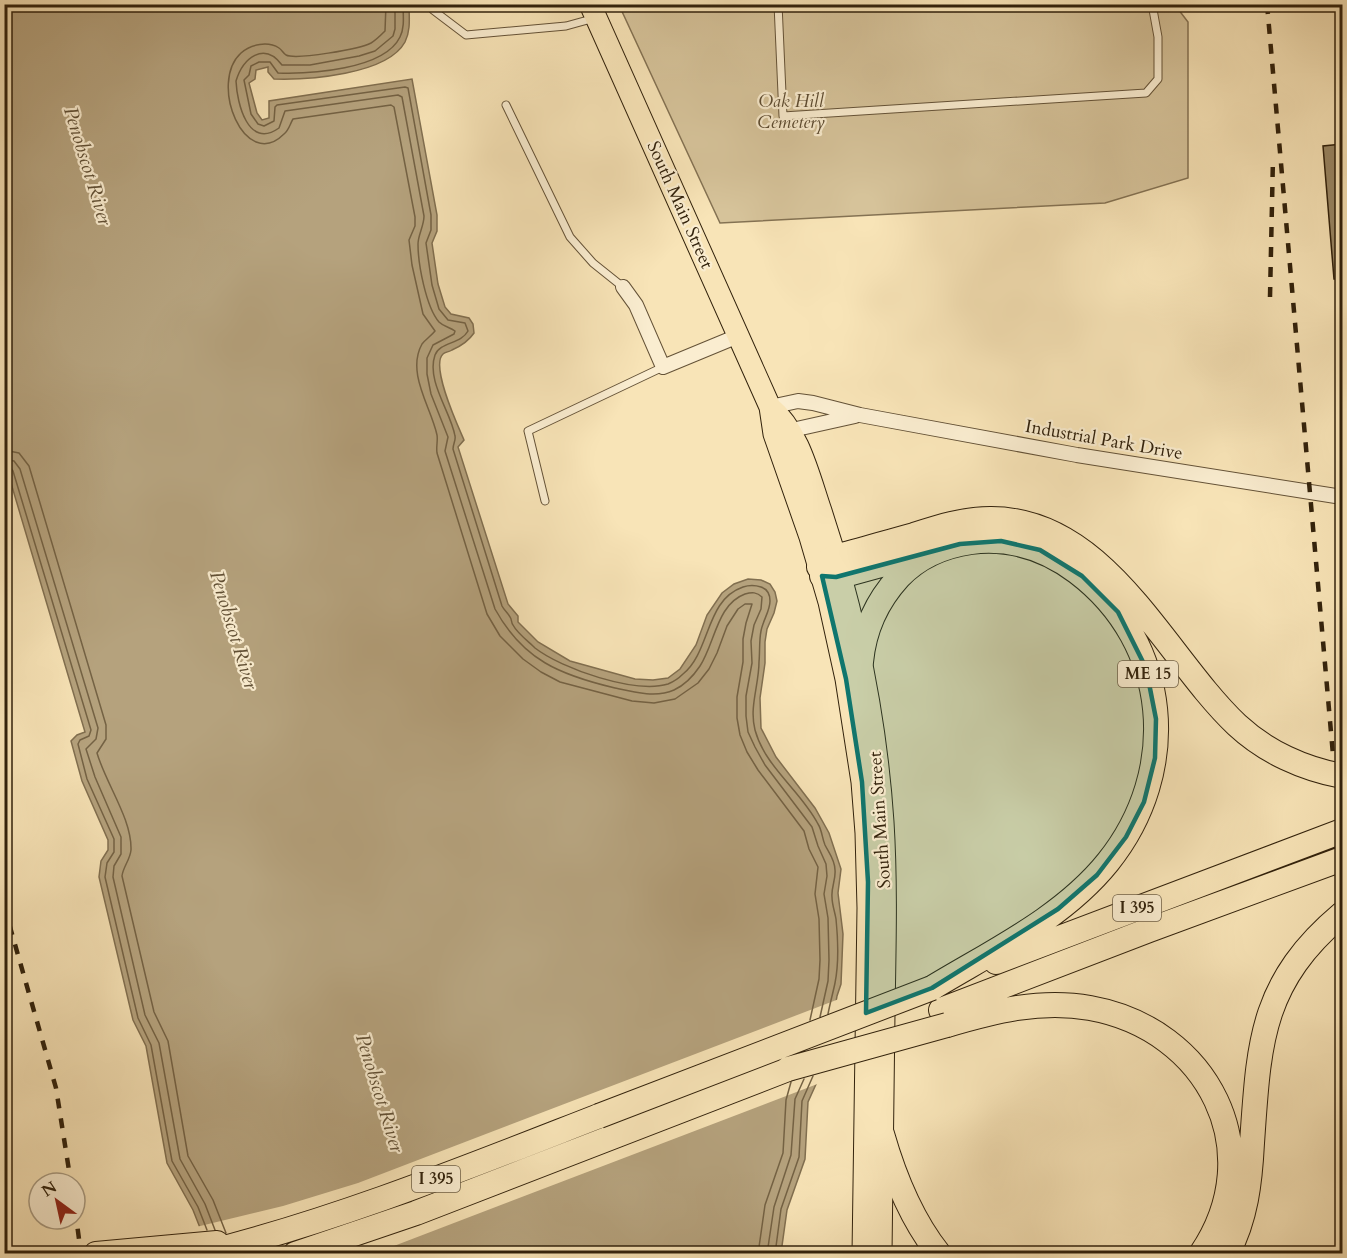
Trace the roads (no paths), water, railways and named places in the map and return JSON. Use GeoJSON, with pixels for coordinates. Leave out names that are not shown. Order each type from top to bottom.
{"type":"FeatureCollection","features":[{"type":"Feature","properties":{"kind":"highway"},"geometry":{"type":"LineString","coordinates":[[829,569],[942,527],[978,520],[1015,521],[1052,533],[1084,553],[1115,580],[1203,688],[1238,726],[1286,758],[1311,768],[1342,776]]}},
{"type":"Feature","properties":{"kind":"highway","name":"ME 15"},"geometry":{"type":"LineString","coordinates":[[861,662],[867,630],[875,611],[907,569],[944,547],[987,540],[1027,545],[1062,561],[1092,584],[1118,612],[1141,655],[1151,686],[1157,733],[1155,758],[1148,791],[1126,837],[1108,863],[1058,909],[932,988]]}},
{"type":"Feature","properties":{"kind":"highway"},"geometry":{"type":"LineString","coordinates":[[829,569],[944,547]]}},
{"type":"Feature","properties":{"kind":"highway","name":"I 395"},"geometry":{"type":"LineString","coordinates":[[201,1254],[270,1235],[417,1186],[1342,831]]}},
{"type":"Feature","properties":{"kind":"highway","name":"I 395"},"geometry":{"type":"LineString","coordinates":[[295,1254],[416,1213],[788,1070],[944,1017],[1149,930],[1342,859]]}},
{"type":"Feature","properties":{"kind":"highway"},"geometry":{"type":"LineString","coordinates":[[1227,1254],[1240,1225],[1248,1191],[1257,1074],[1263,1037],[1271,1009],[1284,981],[1300,956],[1342,914]]}},
{"type":"Feature","properties":{"kind":"highway"},"geometry":{"type":"LineString","coordinates":[[944,1017],[1017,1007],[1073,1006],[1104,1011],[1135,1021],[1158,1033],[1178,1048],[1202,1076],[1214,1097],[1226,1130],[1230,1155],[1230,1179],[1225,1201],[1217,1224],[1201,1254]]}},
{"type":"Feature","properties":{"kind":"highway"},"geometry":{"type":"LineString","coordinates":[[882,1134],[892,1165],[912,1211],[921,1229],[939,1254]]}},
{"type":"Feature","properties":{"kind":"highway"},"geometry":{"type":"LineString","coordinates":[[326,1254],[416,1213]]}},
{"type":"Feature","properties":{"kind":"highway"},"geometry":{"type":"LineString","coordinates":[[96,1254],[178,1247],[270,1235]]}},
{"type":"Feature","properties":{"kind":"main road","name":"South Main Street"},"geometry":{"type":"LineString","coordinates":[[593,11],[770,406],[782,417],[782,432],[806,469],[829,569],[862,782],[865,825],[868,908],[863,1254]]}},
{"type":"Feature","properties":{"kind":"main road","name":"South Main Street"},"geometry":{"type":"LineString","coordinates":[[829,569],[861,662],[877,763],[885,871],[881,1254]]}},
{"type":"Feature","properties":{"kind":"street"},"geometry":{"type":"LineString","coordinates":[[623,286],[636,305],[663,367],[738,336]]}},
{"type":"Feature","properties":{"kind":"street","name":"Industrial Park Drive"},"geometry":{"type":"LineString","coordinates":[[770,406],[798,401],[822,404],[860,415],[1077,455],[1342,496]]}},
{"type":"Feature","properties":{"kind":"street","name":"Industrial Park Drive"},"geometry":{"type":"LineString","coordinates":[[782,432],[860,415]]}},
{"type":"Feature","properties":{"kind":"lane"},"geometry":{"type":"LineString","coordinates":[[431,4],[433,10],[466,35],[566,26],[593,11]]}},
{"type":"Feature","properties":{"kind":"lane"},"geometry":{"type":"LineString","coordinates":[[778,4],[783,116],[1146,93],[1158,79],[1158,37],[1152,4]]}},
{"type":"Feature","properties":{"kind":"lane"},"geometry":{"type":"LineString","coordinates":[[506,105],[570,237],[593,263],[623,286]]}},
{"type":"Feature","properties":{"kind":"lane"},"geometry":{"type":"LineString","coordinates":[[545,501],[528,431],[663,367]]}},
{"type":"Feature","properties":{"kind":"water","name":"Penobscot River"},"geometry":{"type":"Polygon","coordinates":[[[5,5],[409,5],[409,28],[405,42],[396,53],[382,62],[345,73],[306,78],[274,79],[268,72],[268,67],[256,70],[255,79],[249,83],[257,113],[262,120],[269,118],[269,101],[412,79],[437,215],[437,231],[432,243],[438,284],[445,307],[451,314],[469,318],[473,324],[474,333],[464,343],[443,354],[440,361],[442,383],[464,440],[458,447],[508,604],[518,616],[518,622],[538,642],[570,661],[635,679],[653,680],[668,678],[680,669],[696,645],[707,615],[722,593],[734,584],[748,579],[761,580],[770,584],[775,592],[777,601],[765,642],[765,663],[760,698],[761,728],[776,757],[815,808],[829,833],[841,869],[838,893],[843,934],[841,984],[829,1045],[808,1102],[805,1159],[787,1210],[781,1253],[210,1253],[193,1210],[167,1163],[146,1046],[133,1020],[99,877],[101,861],[108,850],[108,840],[82,781],[71,741],[77,735],[85,732],[5,463],[5,5]]]}},
{"type":"Feature","properties":{"kind":"railway"},"geometry":{"type":"LineString","coordinates":[[1267,4],[1333,755]]}},
{"type":"Feature","properties":{"kind":"railway"},"geometry":{"type":"LineString","coordinates":[[1270,297],[1273,157]]}},
{"type":"Feature","properties":{"kind":"railway"},"geometry":{"type":"LineString","coordinates":[[4,906],[56,1088],[69,1171]]}},
{"type":"Feature","properties":{"kind":"railway"},"geometry":{"type":"LineString","coordinates":[[78,1231],[81,1254]]}},
{"type":"Feature","properties":{"kind":"park label","name":"Oak Hill Cemetery"},"geometry":{"type":"Point","coordinates":[791,111]}}]}
